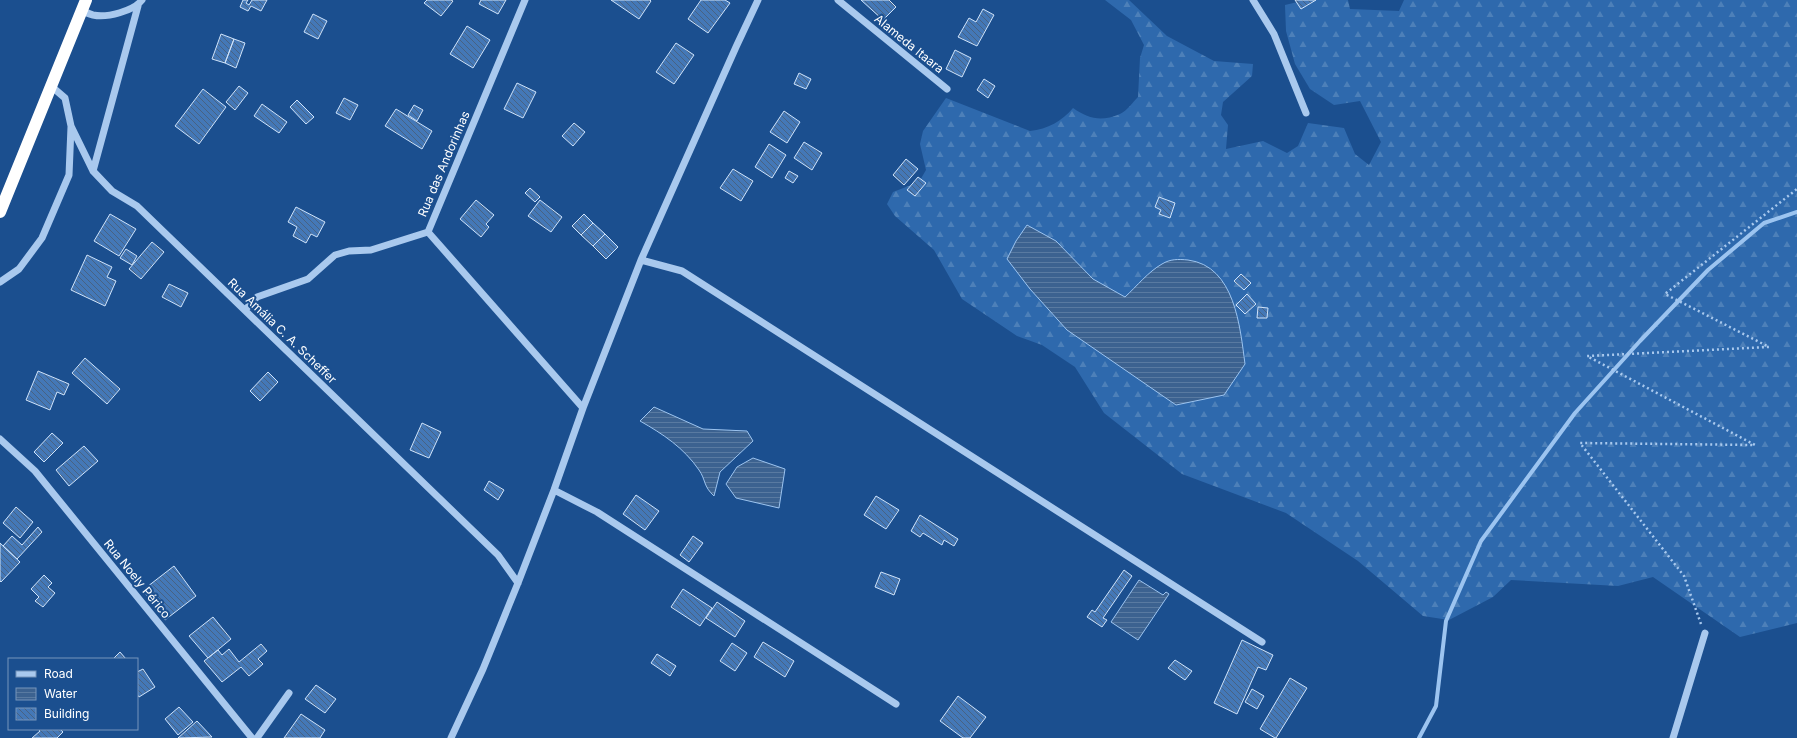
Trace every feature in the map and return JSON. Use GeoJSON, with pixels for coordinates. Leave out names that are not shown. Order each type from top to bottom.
{"type":"FeatureCollection","features":[{"type":"Feature","properties":{"kind":"highway"},"geometry":{"type":"LineString","coordinates":[[0,212],[84,5]]}},
{"type":"Feature","properties":{"kind":"street","name":"Rua das Andorinhas"},"geometry":{"type":"LineString","coordinates":[[525,0],[428,232],[583,408]]}},
{"type":"Feature","properties":{"kind":"street"},"geometry":{"type":"LineString","coordinates":[[451,738],[483,670],[518,583],[554,490],[583,408],[642,260],[758,0]]}},
{"type":"Feature","properties":{"kind":"street","name":"Alameda Itaara"},"geometry":{"type":"LineString","coordinates":[[838,0],[947,89]]}},
{"type":"Feature","properties":{"kind":"street"},"geometry":{"type":"LineString","coordinates":[[1253,0],[1274,34],[1306,113]]}},
{"type":"Feature","properties":{"kind":"street"},"geometry":{"type":"LineString","coordinates":[[84,5],[94,15],[119,13],[140,3]]}},
{"type":"Feature","properties":{"kind":"street"},"geometry":{"type":"LineString","coordinates":[[93,171],[140,3]]}},
{"type":"Feature","properties":{"kind":"street","name":"Rua Amália C. A. Scheffer"},"geometry":{"type":"LineString","coordinates":[[51,86],[65,98],[71,126],[93,171],[112,191],[137,206],[498,555],[518,583]]}},
{"type":"Feature","properties":{"kind":"street"},"geometry":{"type":"LineString","coordinates":[[0,282],[19,269],[42,238],[69,175],[71,126]]}},
{"type":"Feature","properties":{"kind":"street"},"geometry":{"type":"LineString","coordinates":[[245,310],[257,297],[308,279],[335,255],[349,251],[371,250],[428,232]]}},
{"type":"Feature","properties":{"kind":"street"},"geometry":{"type":"LineString","coordinates":[[642,260],[682,271],[1262,642]]}},
{"type":"Feature","properties":{"kind":"street","name":"Rua Noely Périco"},"geometry":{"type":"LineString","coordinates":[[0,439],[35,471],[252,738]]}},
{"type":"Feature","properties":{"kind":"street"},"geometry":{"type":"LineString","coordinates":[[554,490],[597,512],[896,704]]}},
{"type":"Feature","properties":{"kind":"street"},"geometry":{"type":"LineString","coordinates":[[1673,738],[1705,633]]}},
{"type":"Feature","properties":{"kind":"street"},"geometry":{"type":"LineString","coordinates":[[257,738],[289,693]]}},
{"type":"Feature","properties":{"kind":"path"},"geometry":{"type":"LineString","coordinates":[[1705,633],[1684,576],[1580,443],[1755,444],[1587,356],[1769,347],[1665,294],[1797,189]]}},
{"type":"Feature","properties":{"kind":"green space"},"geometry":{"type":"Polygon","coordinates":[[[1105,0],[1129,0],[1167,36],[1214,61],[1253,64],[1252,76],[1223,102],[1221,115],[1228,125],[1226,149],[1263,141],[1287,153],[1298,146],[1308,123],[1344,128],[1355,154],[1369,165],[1381,142],[1360,101],[1334,105],[1310,89],[1295,64],[1286,31],[1285,5],[1306,0],[1348,0],[1350,9],[1399,11],[1404,0],[1797,0],[1797,623],[1740,637],[1653,577],[1618,586],[1511,580],[1493,597],[1449,620],[1423,616],[1358,561],[1286,513],[1182,474],[1104,413],[1075,367],[1042,345],[1017,336],[962,299],[934,250],[895,216],[887,204],[893,192],[919,182],[926,170],[920,144],[923,131],[946,98],[1030,131],[1054,124],[1073,108],[1084,115],[1101,119],[1123,113],[1138,97],[1140,58],[1144,45],[1131,20],[1105,0]]]}},
{"type":"Feature","properties":{"kind":"water"},"geometry":{"type":"Polygon","coordinates":[[[1027,225],[1056,241],[1093,279],[1125,297],[1152,271],[1165,262],[1171,260],[1188,260],[1204,265],[1216,274],[1225,286],[1232,300],[1241,333],[1245,364],[1224,395],[1176,405],[1067,330],[1030,289],[1007,259],[1016,241],[1027,225]]]}},
{"type":"Feature","properties":{"kind":"water"},"geometry":{"type":"Polygon","coordinates":[[[654,407],[703,429],[747,431],[753,441],[720,472],[714,496],[706,486],[699,470],[687,455],[665,436],[640,421],[654,407]]]}},
{"type":"Feature","properties":{"kind":"water"},"geometry":{"type":"Polygon","coordinates":[[[753,458],[785,469],[779,508],[736,498],[726,484],[737,467],[753,458]]]}},
{"type":"Feature","properties":{"kind":"water"},"geometry":{"type":"Polygon","coordinates":[[[1139,580],[1163,595],[1166,592],[1169,594],[1138,640],[1111,622],[1139,580]]]}},
{"type":"Feature","properties":{"kind":"building"},"geometry":{"type":"Polygon","coordinates":[[[243,0],[248,0],[246,3],[249,5],[252,0],[267,0],[261,11],[251,6],[248,11],[240,7],[243,0]]]}},
{"type":"Feature","properties":{"kind":"building"},"geometry":{"type":"Polygon","coordinates":[[[427,0],[453,1],[441,16],[424,3],[427,0]]]}},
{"type":"Feature","properties":{"kind":"building"},"geometry":{"type":"Polygon","coordinates":[[[481,0],[506,0],[498,14],[479,4],[481,0]]]}},
{"type":"Feature","properties":{"kind":"building"},"geometry":{"type":"Polygon","coordinates":[[[611,0],[650,0],[651,1],[639,19],[611,0]]]}},
{"type":"Feature","properties":{"kind":"building"},"geometry":{"type":"Polygon","coordinates":[[[701,0],[725,0],[730,3],[708,33],[688,19],[701,0]]]}},
{"type":"Feature","properties":{"kind":"building"},"geometry":{"type":"Polygon","coordinates":[[[861,0],[889,0],[896,7],[883,20],[861,0]]]}},
{"type":"Feature","properties":{"kind":"building"},"geometry":{"type":"Polygon","coordinates":[[[1295,0],[1316,0],[1301,9],[1295,0]]]}},
{"type":"Feature","properties":{"kind":"building"},"geometry":{"type":"Polygon","coordinates":[[[983,9],[994,15],[977,46],[958,37],[969,18],[976,22],[983,9]]]}},
{"type":"Feature","properties":{"kind":"building"},"geometry":{"type":"Polygon","coordinates":[[[313,14],[327,21],[318,39],[304,32],[313,14]]]}},
{"type":"Feature","properties":{"kind":"building"},"geometry":{"type":"Polygon","coordinates":[[[467,26],[490,40],[473,68],[450,54],[467,26]]]}},
{"type":"Feature","properties":{"kind":"building"},"geometry":{"type":"Polygon","coordinates":[[[221,34],[234,39],[225,63],[212,59],[221,34]]]}},
{"type":"Feature","properties":{"kind":"building"},"geometry":{"type":"Polygon","coordinates":[[[234,39],[245,43],[236,68],[225,63],[234,39]]]}},
{"type":"Feature","properties":{"kind":"building"},"geometry":{"type":"Polygon","coordinates":[[[676,43],[694,55],[674,84],[656,72],[676,43]]]}},
{"type":"Feature","properties":{"kind":"building"},"geometry":{"type":"Polygon","coordinates":[[[955,50],[971,58],[962,77],[946,69],[955,50]]]}},
{"type":"Feature","properties":{"kind":"building"},"geometry":{"type":"Polygon","coordinates":[[[799,73],[811,79],[806,89],[794,84],[799,73]]]}},
{"type":"Feature","properties":{"kind":"building"},"geometry":{"type":"Polygon","coordinates":[[[984,79],[995,86],[988,98],[977,90],[984,79]]]}},
{"type":"Feature","properties":{"kind":"building"},"geometry":{"type":"Polygon","coordinates":[[[517,83],[536,92],[523,118],[504,109],[517,83]]]}},
{"type":"Feature","properties":{"kind":"building"},"geometry":{"type":"Polygon","coordinates":[[[239,86],[248,93],[235,110],[226,102],[239,86]]]}},
{"type":"Feature","properties":{"kind":"building"},"geometry":{"type":"Polygon","coordinates":[[[203,89],[226,107],[199,144],[175,126],[203,89]]]}},
{"type":"Feature","properties":{"kind":"building"},"geometry":{"type":"Polygon","coordinates":[[[344,98],[358,105],[350,120],[336,113],[344,98]]]}},
{"type":"Feature","properties":{"kind":"building"},"geometry":{"type":"Polygon","coordinates":[[[297,100],[314,117],[306,124],[290,107],[297,100]]]}},
{"type":"Feature","properties":{"kind":"building"},"geometry":{"type":"Polygon","coordinates":[[[262,104],[287,122],[279,133],[254,116],[262,104]]]}},
{"type":"Feature","properties":{"kind":"building"},"geometry":{"type":"Polygon","coordinates":[[[414,105],[423,110],[417,121],[408,115],[414,105]]]}},
{"type":"Feature","properties":{"kind":"building"},"geometry":{"type":"Polygon","coordinates":[[[396,109],[432,131],[422,149],[385,126],[396,109]]]}},
{"type":"Feature","properties":{"kind":"building"},"geometry":{"type":"Polygon","coordinates":[[[784,111],[800,122],[787,143],[770,132],[784,111]]]}},
{"type":"Feature","properties":{"kind":"building"},"geometry":{"type":"Polygon","coordinates":[[[574,123],[585,132],[573,146],[562,136],[574,123]]]}},
{"type":"Feature","properties":{"kind":"building"},"geometry":{"type":"Polygon","coordinates":[[[804,142],[822,153],[812,170],[794,158],[804,142]]]}},
{"type":"Feature","properties":{"kind":"building"},"geometry":{"type":"Polygon","coordinates":[[[769,144],[786,155],[772,178],[755,167],[769,144]]]}},
{"type":"Feature","properties":{"kind":"building"},"geometry":{"type":"Polygon","coordinates":[[[906,159],[918,169],[904,185],[893,175],[906,159]]]}},
{"type":"Feature","properties":{"kind":"building"},"geometry":{"type":"Polygon","coordinates":[[[733,169],[753,181],[741,201],[720,188],[733,169]]]}},
{"type":"Feature","properties":{"kind":"building"},"geometry":{"type":"Polygon","coordinates":[[[789,171],[798,176],[793,183],[785,178],[789,171]]]}},
{"type":"Feature","properties":{"kind":"building"},"geometry":{"type":"Polygon","coordinates":[[[918,177],[926,183],[915,196],[907,190],[918,177]]]}},
{"type":"Feature","properties":{"kind":"building"},"geometry":{"type":"Polygon","coordinates":[[[530,188],[540,197],[535,202],[525,193],[530,188]]]}},
{"type":"Feature","properties":{"kind":"building"},"geometry":{"type":"Polygon","coordinates":[[[1159,197],[1175,203],[1170,218],[1159,214],[1161,210],[1155,207],[1159,197]]]}},
{"type":"Feature","properties":{"kind":"building"},"geometry":{"type":"Polygon","coordinates":[[[476,200],[494,215],[486,224],[489,227],[481,237],[460,219],[476,200]]]}},
{"type":"Feature","properties":{"kind":"building"},"geometry":{"type":"Polygon","coordinates":[[[540,200],[562,217],[551,232],[528,216],[540,200]]]}},
{"type":"Feature","properties":{"kind":"building"},"geometry":{"type":"Polygon","coordinates":[[[296,207],[325,222],[317,237],[311,234],[306,243],[293,236],[297,227],[288,222],[296,207]]]}},
{"type":"Feature","properties":{"kind":"building"},"geometry":{"type":"Polygon","coordinates":[[[110,214],[136,229],[119,256],[94,241],[110,214]]]}},
{"type":"Feature","properties":{"kind":"building"},"geometry":{"type":"Polygon","coordinates":[[[584,214],[593,223],[581,235],[572,226],[584,214]]]}},
{"type":"Feature","properties":{"kind":"building"},"geometry":{"type":"Polygon","coordinates":[[[593,223],[605,234],[593,246],[581,235],[593,223]]]}},
{"type":"Feature","properties":{"kind":"building"},"geometry":{"type":"Polygon","coordinates":[[[605,234],[618,247],[606,259],[593,246],[605,234]]]}},
{"type":"Feature","properties":{"kind":"building"},"geometry":{"type":"Polygon","coordinates":[[[152,242],[164,252],[141,279],[129,269],[152,242]]]}},
{"type":"Feature","properties":{"kind":"building"},"geometry":{"type":"Polygon","coordinates":[[[126,249],[137,256],[132,265],[120,258],[126,249]]]}},
{"type":"Feature","properties":{"kind":"building"},"geometry":{"type":"Polygon","coordinates":[[[87,255],[112,267],[107,277],[116,281],[105,306],[71,290],[87,255]]]}},
{"type":"Feature","properties":{"kind":"building"},"geometry":{"type":"Polygon","coordinates":[[[1241,274],[1251,283],[1244,290],[1234,281],[1241,274]]]}},
{"type":"Feature","properties":{"kind":"building"},"geometry":{"type":"Polygon","coordinates":[[[169,284],[188,293],[181,307],[162,297],[169,284]]]}},
{"type":"Feature","properties":{"kind":"building"},"geometry":{"type":"Polygon","coordinates":[[[1247,294],[1256,304],[1245,314],[1236,305],[1247,294]]]}},
{"type":"Feature","properties":{"kind":"building"},"geometry":{"type":"Polygon","coordinates":[[[1258,307],[1268,308],[1267,318],[1257,318],[1258,307]]]}},
{"type":"Feature","properties":{"kind":"building"},"geometry":{"type":"Polygon","coordinates":[[[85,358],[120,389],[107,404],[72,373],[85,358]]]}},
{"type":"Feature","properties":{"kind":"building"},"geometry":{"type":"Polygon","coordinates":[[[38,371],[69,384],[64,395],[57,392],[50,410],[26,400],[38,371]]]}},
{"type":"Feature","properties":{"kind":"building"},"geometry":{"type":"Polygon","coordinates":[[[268,372],[278,382],[260,401],[250,391],[268,372]]]}},
{"type":"Feature","properties":{"kind":"building"},"geometry":{"type":"Polygon","coordinates":[[[422,423],[441,432],[429,458],[410,450],[422,423]]]}},
{"type":"Feature","properties":{"kind":"building"},"geometry":{"type":"Polygon","coordinates":[[[52,433],[63,443],[44,462],[34,452],[52,433]]]}},
{"type":"Feature","properties":{"kind":"building"},"geometry":{"type":"Polygon","coordinates":[[[84,446],[98,461],[69,486],[56,470],[84,446]]]}},
{"type":"Feature","properties":{"kind":"building"},"geometry":{"type":"Polygon","coordinates":[[[489,481],[504,490],[498,500],[484,490],[489,481]]]}},
{"type":"Feature","properties":{"kind":"building"},"geometry":{"type":"Polygon","coordinates":[[[636,495],[659,511],[645,530],[623,514],[636,495]]]}},
{"type":"Feature","properties":{"kind":"building"},"geometry":{"type":"Polygon","coordinates":[[[876,496],[899,510],[886,529],[864,515],[876,496]]]}},
{"type":"Feature","properties":{"kind":"building"},"geometry":{"type":"Polygon","coordinates":[[[16,507],[33,522],[20,538],[3,523],[16,507]]]}},
{"type":"Feature","properties":{"kind":"building"},"geometry":{"type":"Polygon","coordinates":[[[920,515],[958,539],[954,546],[944,540],[942,545],[923,533],[920,537],[911,531],[920,515]]]}},
{"type":"Feature","properties":{"kind":"building"},"geometry":{"type":"Polygon","coordinates":[[[38,527],[42,532],[17,559],[3,546],[12,536],[22,545],[38,527]]]}},
{"type":"Feature","properties":{"kind":"building"},"geometry":{"type":"Polygon","coordinates":[[[693,536],[703,543],[689,562],[680,555],[693,536]]]}},
{"type":"Feature","properties":{"kind":"building"},"geometry":{"type":"Polygon","coordinates":[[[0,543],[20,562],[1,582],[0,581],[0,543]]]}},
{"type":"Feature","properties":{"kind":"building"},"geometry":{"type":"Polygon","coordinates":[[[174,566],[196,596],[165,620],[143,590],[174,566]]]}},
{"type":"Feature","properties":{"kind":"building"},"geometry":{"type":"Polygon","coordinates":[[[1124,570],[1132,576],[1103,618],[1107,620],[1102,627],[1087,617],[1092,610],[1095,612],[1124,570]]]}},
{"type":"Feature","properties":{"kind":"building"},"geometry":{"type":"Polygon","coordinates":[[[881,572],[900,579],[894,595],[875,587],[881,572]]]}},
{"type":"Feature","properties":{"kind":"building"},"geometry":{"type":"Polygon","coordinates":[[[44,575],[52,583],[48,587],[55,593],[43,607],[35,601],[39,597],[31,589],[44,575]]]}},
{"type":"Feature","properties":{"kind":"building"},"geometry":{"type":"Polygon","coordinates":[[[683,589],[712,608],[700,626],[671,607],[683,589]]]}},
{"type":"Feature","properties":{"kind":"building"},"geometry":{"type":"Polygon","coordinates":[[[717,602],[745,621],[735,637],[706,618],[717,602]]]}},
{"type":"Feature","properties":{"kind":"building"},"geometry":{"type":"Polygon","coordinates":[[[213,617],[231,639],[208,658],[189,636],[213,617]]]}},
{"type":"Feature","properties":{"kind":"building"},"geometry":{"type":"Polygon","coordinates":[[[1242,640],[1273,655],[1266,670],[1258,667],[1237,714],[1214,703],[1242,640]]]}},
{"type":"Feature","properties":{"kind":"building"},"geometry":{"type":"Polygon","coordinates":[[[763,642],[794,661],[785,677],[754,657],[763,642]]]}},
{"type":"Feature","properties":{"kind":"building"},"geometry":{"type":"Polygon","coordinates":[[[732,643],[747,653],[735,671],[720,661],[732,643]]]}},
{"type":"Feature","properties":{"kind":"building"},"geometry":{"type":"Polygon","coordinates":[[[261,644],[267,651],[258,659],[263,664],[249,676],[241,667],[222,682],[204,661],[218,650],[222,655],[229,649],[239,662],[261,644]]]}},
{"type":"Feature","properties":{"kind":"building"},"geometry":{"type":"Polygon","coordinates":[[[120,652],[125,658],[114,658],[120,652]]]}},
{"type":"Feature","properties":{"kind":"building"},"geometry":{"type":"Polygon","coordinates":[[[657,654],[676,666],[670,676],[651,663],[657,654]]]}},
{"type":"Feature","properties":{"kind":"building"},"geometry":{"type":"Polygon","coordinates":[[[1175,660],[1192,671],[1185,680],[1168,668],[1175,660]]]}},
{"type":"Feature","properties":{"kind":"building"},"geometry":{"type":"Polygon","coordinates":[[[143,669],[155,687],[139,697],[138,696],[138,672],[143,669]]]}},
{"type":"Feature","properties":{"kind":"building"},"geometry":{"type":"Polygon","coordinates":[[[1290,678],[1307,688],[1275,738],[1260,729],[1290,678]]]}},
{"type":"Feature","properties":{"kind":"building"},"geometry":{"type":"Polygon","coordinates":[[[316,685],[336,699],[325,713],[305,699],[316,685]]]}},
{"type":"Feature","properties":{"kind":"building"},"geometry":{"type":"Polygon","coordinates":[[[1252,689],[1264,696],[1257,709],[1245,702],[1252,689]]]}},
{"type":"Feature","properties":{"kind":"building"},"geometry":{"type":"Polygon","coordinates":[[[958,696],[986,717],[970,738],[963,738],[940,721],[958,696]]]}},
{"type":"Feature","properties":{"kind":"building"},"geometry":{"type":"Polygon","coordinates":[[[179,707],[193,722],[178,735],[165,719],[179,707]]]}},
{"type":"Feature","properties":{"kind":"building"},"geometry":{"type":"Polygon","coordinates":[[[301,714],[325,730],[320,738],[284,738],[301,714]]]}},
{"type":"Feature","properties":{"kind":"building"},"geometry":{"type":"Polygon","coordinates":[[[197,721],[212,737],[178,738],[197,721]]]}},
{"type":"Feature","properties":{"kind":"building"},"geometry":{"type":"Polygon","coordinates":[[[39,730],[61,730],[63,732],[57,738],[32,738],[40,731],[39,730]]]}},
{"type":"Feature","properties":{"kind":"waterway"},"geometry":{"type":"LineString","coordinates":[[1419,738],[1436,706],[1446,621],[1481,541],[1575,413],[1640,341],[1708,270],[1764,223],[1797,212]]}}]}
